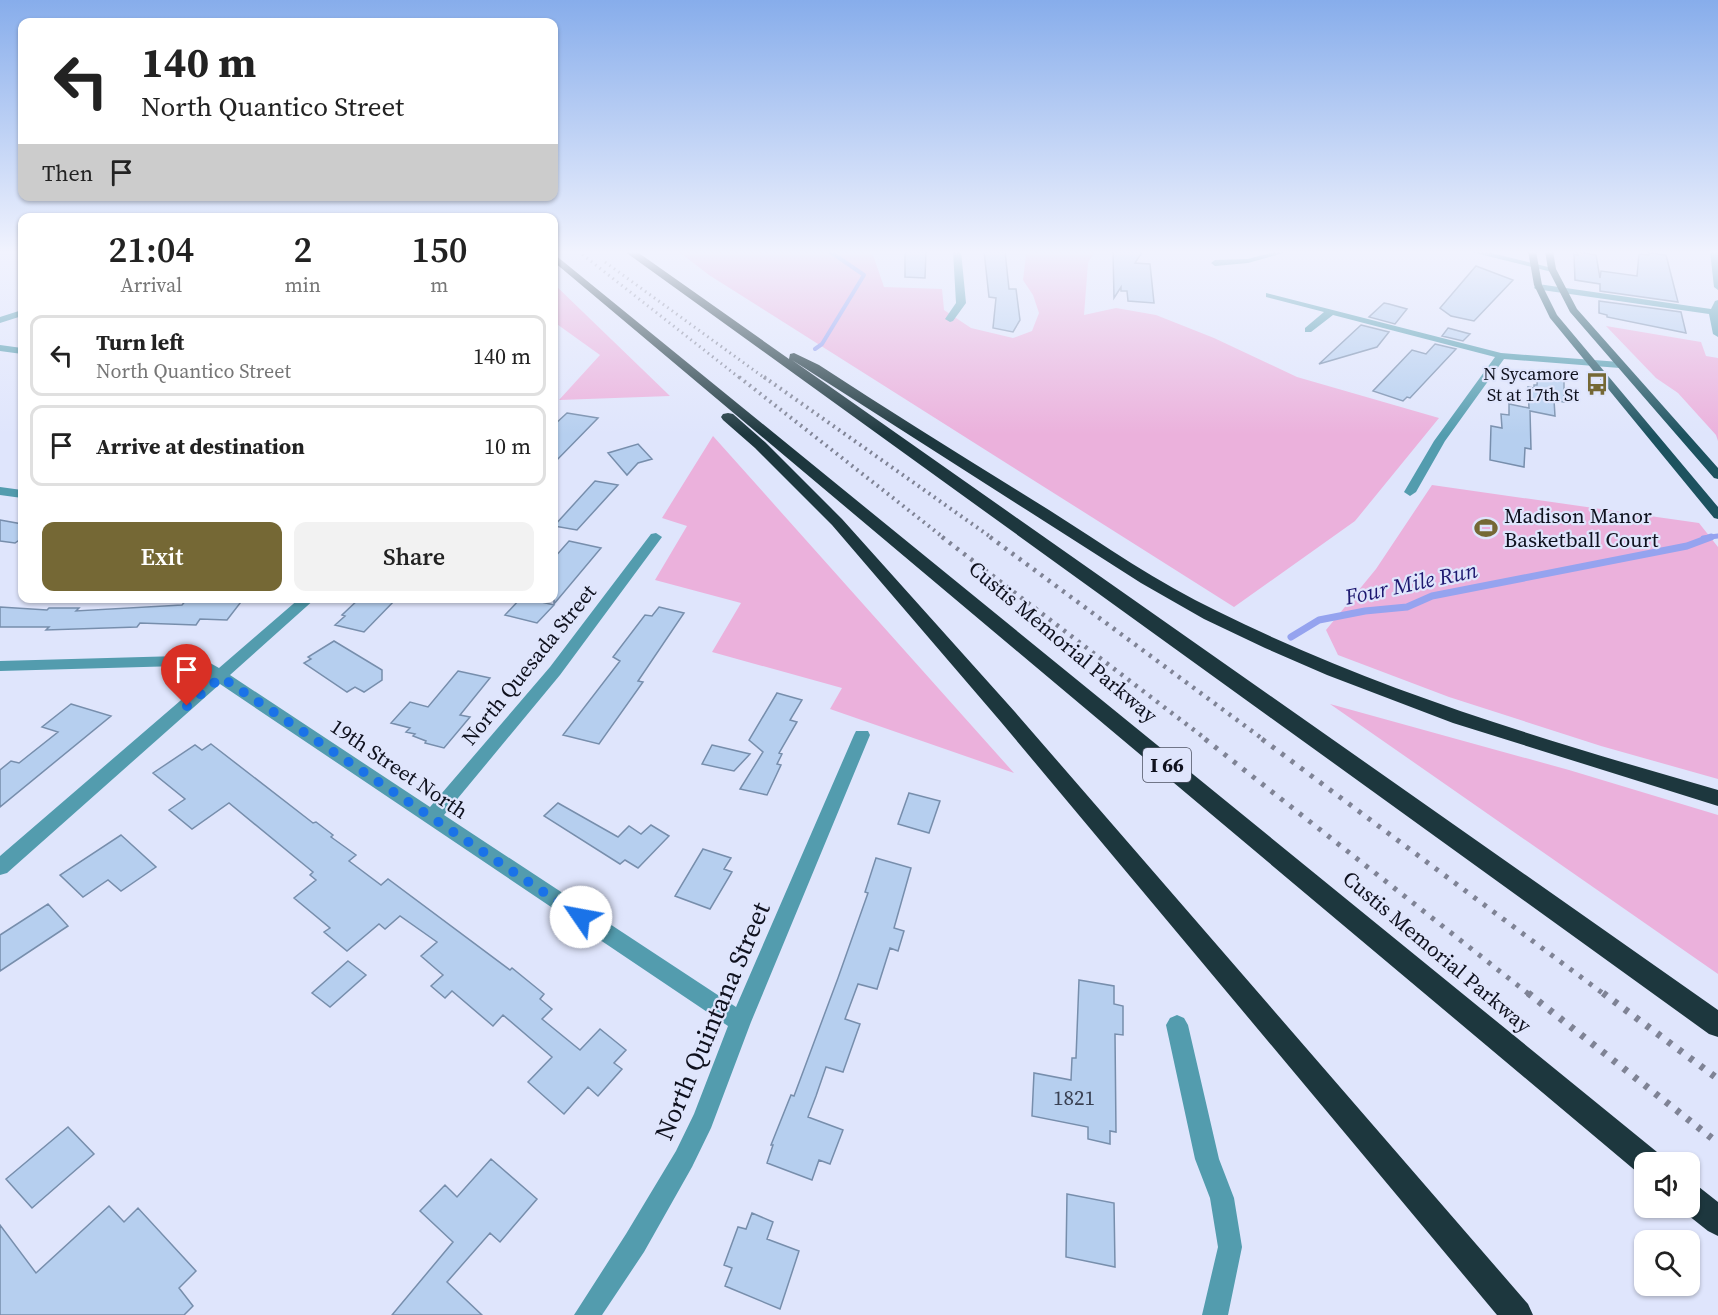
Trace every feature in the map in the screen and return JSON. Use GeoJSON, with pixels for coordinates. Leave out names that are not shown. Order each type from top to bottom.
{"type":"FeatureCollection","features":[{"type":"Feature","properties":{"kind":"highway","name":"Custis Memorial Parkway"},"geometry":{"type":"LineString","coordinates":[[621,312],[1635,1152]]}},
{"type":"Feature","properties":{"kind":"highway"},"geometry":{"type":"LineString","coordinates":[[715,312],[1718,1025]]}},
{"type":"Feature","properties":{"kind":"highway"},"geometry":{"type":"LineString","coordinates":[[737,328],[815,368],[1129,567],[1217,618],[1318,664],[1415,702],[1560,751],[1718,798]]}},
{"type":"Feature","properties":{"kind":"highway"},"geometry":{"type":"LineString","coordinates":[[687,367],[719,409],[775,459],[837,522],[1008,717],[1516,1315]]}},
{"type":"Feature","properties":{"kind":"highway"},"geometry":{"type":"LineString","coordinates":[[1700,1206],[1718,1221]]}},
{"type":"Feature","properties":{"kind":"main road"},"geometry":{"type":"LineString","coordinates":[[1551,312],[1590,363],[1715,511]]}},
{"type":"Feature","properties":{"kind":"main road"},"geometry":{"type":"LineString","coordinates":[[1575,312],[1718,475]]}},
{"type":"Feature","properties":{"kind":"street"},"geometry":{"type":"LineString","coordinates":[[950,319],[955,312]]}},
{"type":"Feature","properties":{"kind":"street"},"geometry":{"type":"LineString","coordinates":[[1308,330],[1330,312]]}},
{"type":"Feature","properties":{"kind":"street"},"geometry":{"type":"LineString","coordinates":[[1331,312],[1501,357],[1620,365]]}},
{"type":"Feature","properties":{"kind":"street"},"geometry":{"type":"LineString","coordinates":[[0,320],[18,313]]}},
{"type":"Feature","properties":{"kind":"street"},"geometry":{"type":"LineString","coordinates":[[1716,313],[1712,317],[1718,334]]}},
{"type":"Feature","properties":{"kind":"street"},"geometry":{"type":"LineString","coordinates":[[0,348],[18,350]]}},
{"type":"Feature","properties":{"kind":"street"},"geometry":{"type":"LineString","coordinates":[[1410,492],[1440,441],[1501,357]]}},
{"type":"Feature","properties":{"kind":"street"},"geometry":{"type":"LineString","coordinates":[[0,491],[18,493]]}},
{"type":"Feature","properties":{"kind":"street","name":"North Quesada Street"},"geometry":{"type":"LineString","coordinates":[[431,818],[555,671],[656,537]]}},
{"type":"Feature","properties":{"kind":"street"},"geometry":{"type":"LineString","coordinates":[[0,867],[303,603]]}},
{"type":"Feature","properties":{"kind":"street","name":"19th Street North"},"geometry":{"type":"LineString","coordinates":[[0,666],[179,661],[198,663],[740,1022]]}},
{"type":"Feature","properties":{"kind":"street","name":"North Quintana Street"},"geometry":{"type":"LineString","coordinates":[[587,1315],[635,1243],[684,1160],[712,1099],[740,1022],[862,735]]}},
{"type":"Feature","properties":{"kind":"street"},"geometry":{"type":"LineString","coordinates":[[1177,1024],[1207,1159],[1222,1198],[1230,1247],[1215,1315]]}},
{"type":"Feature","properties":{"kind":"shaded area"},"geometry":{"type":"Polygon","coordinates":[[[558,312],[583,312],[670,396],[559,400],[600,355],[558,325],[558,312]]]}},
{"type":"Feature","properties":{"kind":"shaded area"},"geometry":{"type":"Polygon","coordinates":[[[768,312],[948,312],[971,328],[1013,338],[1032,331],[1039,312],[1084,312],[1084,315],[1096,312],[1141,312],[1156,315],[1214,338],[1297,377],[1439,418],[1355,521],[1234,607],[768,312]]]}},
{"type":"Feature","properties":{"kind":"shaded area"},"geometry":{"type":"Polygon","coordinates":[[[1606,326],[1701,342],[1706,356],[1718,358],[1718,441],[1716,435],[1678,393],[1656,378],[1606,326]]]}},
{"type":"Feature","properties":{"kind":"shaded area"},"geometry":{"type":"Polygon","coordinates":[[[713,436],[1014,773],[830,709],[842,688],[712,652],[741,603],[655,580],[687,526],[662,518],[713,436]]]}},
{"type":"Feature","properties":{"kind":"shaded area"},"geometry":{"type":"Polygon","coordinates":[[[1432,485],[1699,523],[1718,547],[1718,779],[1601,746],[1449,697],[1338,655],[1326,630],[1376,569],[1432,485]]]}},
{"type":"Feature","properties":{"kind":"shaded area"},"geometry":{"type":"Polygon","coordinates":[[[1330,704],[1569,770],[1718,815],[1718,974],[1330,704]]]}},
{"type":"Feature","properties":{"kind":"building"},"geometry":{"type":"Polygon","coordinates":[[[995,312],[1019,312],[1020,320],[1013,332],[993,328],[995,312]]]}},
{"type":"Feature","properties":{"kind":"building"},"geometry":{"type":"Polygon","coordinates":[[[1374,312],[1404,312],[1395,324],[1369,317],[1374,312]]]}},
{"type":"Feature","properties":{"kind":"building"},"geometry":{"type":"Polygon","coordinates":[[[1446,312],[1482,312],[1474,321],[1451,316],[1446,312]]]}},
{"type":"Feature","properties":{"kind":"building"},"geometry":{"type":"Polygon","coordinates":[[[1681,312],[1686,333],[1607,317],[1599,313],[1681,312]]]}},
{"type":"Feature","properties":{"kind":"building"},"geometry":{"type":"Polygon","coordinates":[[[1361,325],[1389,332],[1377,347],[1319,364],[1361,325]]]}},
{"type":"Feature","properties":{"kind":"building"},"geometry":{"type":"Polygon","coordinates":[[[1448,328],[1470,334],[1463,341],[1442,336],[1448,328]]]}},
{"type":"Feature","properties":{"kind":"building"},"geometry":{"type":"Polygon","coordinates":[[[1435,344],[1456,349],[1410,398],[1407,397],[1403,401],[1373,391],[1412,350],[1426,354],[1435,344]]]}},
{"type":"Feature","properties":{"kind":"building"},"geometry":{"type":"Polygon","coordinates":[[[1538,373],[1564,381],[1564,402],[1554,400],[1555,416],[1530,411],[1531,449],[1525,448],[1524,467],[1490,460],[1491,426],[1502,428],[1501,414],[1509,415],[1509,404],[1529,408],[1528,387],[1534,388],[1534,385],[1537,385],[1538,373]]]}},
{"type":"Feature","properties":{"kind":"building"},"geometry":{"type":"Polygon","coordinates":[[[567,413],[598,418],[558,459],[558,421],[567,413]]]}},
{"type":"Feature","properties":{"kind":"building"},"geometry":{"type":"Polygon","coordinates":[[[638,444],[652,459],[638,463],[627,475],[608,453],[638,444]]]}},
{"type":"Feature","properties":{"kind":"building"},"geometry":{"type":"Polygon","coordinates":[[[595,481],[618,485],[577,530],[558,527],[558,522],[595,481]]]}},
{"type":"Feature","properties":{"kind":"building"},"geometry":{"type":"Polygon","coordinates":[[[0,520],[18,523],[18,541],[15,543],[0,541],[0,520]]]}},
{"type":"Feature","properties":{"kind":"building"},"geometry":{"type":"Polygon","coordinates":[[[569,541],[601,548],[558,599],[558,553],[569,541]]]}},
{"type":"Feature","properties":{"kind":"building"},"geometry":{"type":"Polygon","coordinates":[[[184,603],[240,603],[227,620],[200,619],[196,625],[140,623],[137,627],[46,630],[49,627],[0,627],[0,607],[47,610],[49,608],[79,608],[76,611],[182,605],[184,603]]]}},
{"type":"Feature","properties":{"kind":"building"},"geometry":{"type":"Polygon","coordinates":[[[355,603],[392,603],[364,632],[335,625],[345,616],[342,615],[355,603]]]}},
{"type":"Feature","properties":{"kind":"building"},"geometry":{"type":"Polygon","coordinates":[[[516,603],[554,605],[537,623],[505,615],[516,603]]]}},
{"type":"Feature","properties":{"kind":"building"},"geometry":{"type":"Polygon","coordinates":[[[659,607],[684,613],[638,681],[643,682],[599,744],[563,735],[620,661],[613,657],[645,615],[652,616],[659,607]]]}},
{"type":"Feature","properties":{"kind":"building"},"geometry":{"type":"Polygon","coordinates":[[[334,641],[382,670],[382,680],[364,692],[355,687],[347,692],[304,663],[311,659],[308,657],[334,641]]]}},
{"type":"Feature","properties":{"kind":"building"},"geometry":{"type":"Polygon","coordinates":[[[458,671],[490,678],[460,715],[470,717],[444,748],[425,743],[426,741],[413,736],[415,734],[406,732],[410,728],[391,723],[410,702],[428,707],[458,671]]]}},
{"type":"Feature","properties":{"kind":"building"},"geometry":{"type":"Polygon","coordinates":[[[777,693],[802,700],[790,720],[797,722],[779,753],[782,754],[777,764],[781,765],[767,795],[740,789],[763,752],[749,740],[777,693]]]}},
{"type":"Feature","properties":{"kind":"building"},"geometry":{"type":"Polygon","coordinates":[[[71,704],[111,716],[0,807],[0,770],[11,761],[19,763],[58,732],[42,727],[71,704]]]}},
{"type":"Feature","properties":{"kind":"building"},"geometry":{"type":"Polygon","coordinates":[[[211,744],[313,823],[316,822],[333,835],[331,837],[356,855],[349,861],[381,885],[388,879],[510,970],[512,968],[544,994],[540,999],[552,1009],[542,1019],[580,1050],[600,1029],[626,1050],[614,1063],[622,1069],[598,1096],[588,1087],[564,1114],[528,1082],[552,1057],[503,1015],[493,1026],[452,991],[445,998],[431,986],[443,975],[421,956],[437,942],[400,916],[385,929],[379,924],[347,951],[324,932],[330,928],[294,898],[316,880],[310,875],[313,872],[229,803],[192,829],[169,810],[185,799],[153,773],[195,745],[202,750],[211,744]]]}},
{"type":"Feature","properties":{"kind":"building"},"geometry":{"type":"Polygon","coordinates":[[[712,745],[750,754],[734,771],[702,764],[712,745]]]}},
{"type":"Feature","properties":{"kind":"building"},"geometry":{"type":"Polygon","coordinates":[[[909,793],[940,801],[929,833],[898,824],[909,793]]]}},
{"type":"Feature","properties":{"kind":"building"},"geometry":{"type":"Polygon","coordinates":[[[558,803],[618,837],[629,826],[641,834],[651,825],[669,836],[638,868],[625,860],[620,864],[544,816],[558,803]]]}},
{"type":"Feature","properties":{"kind":"building"},"geometry":{"type":"Polygon","coordinates":[[[121,835],[156,867],[121,891],[108,880],[83,897],[60,875],[121,835]]]}},
{"type":"Feature","properties":{"kind":"building"},"geometry":{"type":"Polygon","coordinates":[[[703,849],[731,858],[724,869],[732,872],[710,909],[675,896],[703,849]]]}},
{"type":"Feature","properties":{"kind":"building"},"geometry":{"type":"Polygon","coordinates":[[[876,858],[911,868],[894,928],[904,931],[898,951],[890,948],[877,989],[858,984],[845,1019],[860,1024],[843,1072],[826,1067],[808,1117],[843,1130],[830,1164],[819,1160],[812,1180],[767,1163],[773,1145],[771,1145],[791,1095],[794,1096],[838,978],[868,893],[865,892],[876,858]]]}},
{"type":"Feature","properties":{"kind":"building"},"geometry":{"type":"Polygon","coordinates":[[[48,904],[68,926],[0,971],[0,935],[48,904]]]}},
{"type":"Feature","properties":{"kind":"building"},"geometry":{"type":"Polygon","coordinates":[[[348,961],[366,975],[330,1007],[312,993],[348,961]]]}},
{"type":"Feature","properties":{"kind":"building"},"geometry":{"type":"Polygon","coordinates":[[[1079,980],[1114,986],[1114,1004],[1123,1006],[1123,1035],[1115,1034],[1116,1132],[1110,1131],[1110,1144],[1088,1139],[1088,1127],[1032,1116],[1034,1073],[1071,1080],[1072,1058],[1076,1058],[1079,980]]]}},
{"type":"Feature","properties":{"kind":"building"},"geometry":{"type":"Polygon","coordinates":[[[68,1127],[94,1154],[32,1208],[6,1179],[68,1127]]]}},
{"type":"Feature","properties":{"kind":"building"},"geometry":{"type":"Polygon","coordinates":[[[491,1159],[537,1199],[500,1242],[490,1233],[447,1282],[482,1315],[392,1315],[453,1242],[420,1211],[445,1185],[457,1197],[491,1159]]]}},
{"type":"Feature","properties":{"kind":"building"},"geometry":{"type":"Polygon","coordinates":[[[1067,1194],[1114,1203],[1115,1267],[1066,1257],[1067,1194]]]}},
{"type":"Feature","properties":{"kind":"building"},"geometry":{"type":"Polygon","coordinates":[[[109,1206],[124,1222],[138,1208],[196,1271],[179,1288],[193,1306],[184,1315],[0,1315],[0,1225],[36,1273],[109,1206]]]}},
{"type":"Feature","properties":{"kind":"building"},"geometry":{"type":"Polygon","coordinates":[[[752,1213],[773,1222],[767,1239],[799,1251],[780,1309],[725,1286],[732,1268],[724,1265],[738,1227],[746,1229],[752,1213]]]}},
{"type":"Feature","properties":{"kind":"waterway","name":"Four Mile Run"},"geometry":{"type":"LineString","coordinates":[[815,349],[822,344],[841,312]]}},
{"type":"Feature","properties":{"kind":"waterway","name":"Four Mile Run"},"geometry":{"type":"LineString","coordinates":[[1703,538],[1718,536]]}},
{"type":"Feature","properties":{"kind":"waterway","name":"Four Mile Run"},"geometry":{"type":"LineString","coordinates":[[1291,637],[1319,620],[1365,611],[1407,607],[1432,596],[1687,546],[1711,537]]}},
{"type":"Feature","properties":{"kind":"railway"},"geometry":{"type":"LineString","coordinates":[[656,312],[741,379]]}},
{"type":"Feature","properties":{"kind":"railway"},"geometry":{"type":"LineString","coordinates":[[674,312],[766,379]]}},
{"type":"Feature","properties":{"kind":"railway"},"geometry":{"type":"LineString","coordinates":[[739,377],[944,538]]}},
{"type":"Feature","properties":{"kind":"railway"},"geometry":{"type":"LineString","coordinates":[[764,377],[992,538]]}},
{"type":"Feature","properties":{"kind":"railway"},"geometry":{"type":"LineString","coordinates":[[942,537],[1207,740]]}},
{"type":"Feature","properties":{"kind":"railway"},"geometry":{"type":"LineString","coordinates":[[990,537],[1264,740]]}},
{"type":"Feature","properties":{"kind":"railway"},"geometry":{"type":"LineString","coordinates":[[1205,739],[1530,995]]}},
{"type":"Feature","properties":{"kind":"railway"},"geometry":{"type":"LineString","coordinates":[[1262,739],[1605,995]]}},
{"type":"Feature","properties":{"kind":"railway"},"geometry":{"type":"LineString","coordinates":[[1528,993],[1718,1143]]}},
{"type":"Feature","properties":{"kind":"railway"},"geometry":{"type":"LineString","coordinates":[[1603,993],[1718,1079]]}},
{"type":"Feature","properties":{"kind":"place","name":"N Sycamore St at 17th St"},"geometry":{"type":"Point","coordinates":[1597,384]}},
{"type":"Feature","properties":{"kind":"place","name":"Madison Manor Basketball Court"},"geometry":{"type":"Point","coordinates":[1486,528]}},
{"type":"Feature","properties":{"kind":"route"},"geometry":{"type":"LineString","coordinates":[[187,706],[221,677],[581,917]]}}]}
